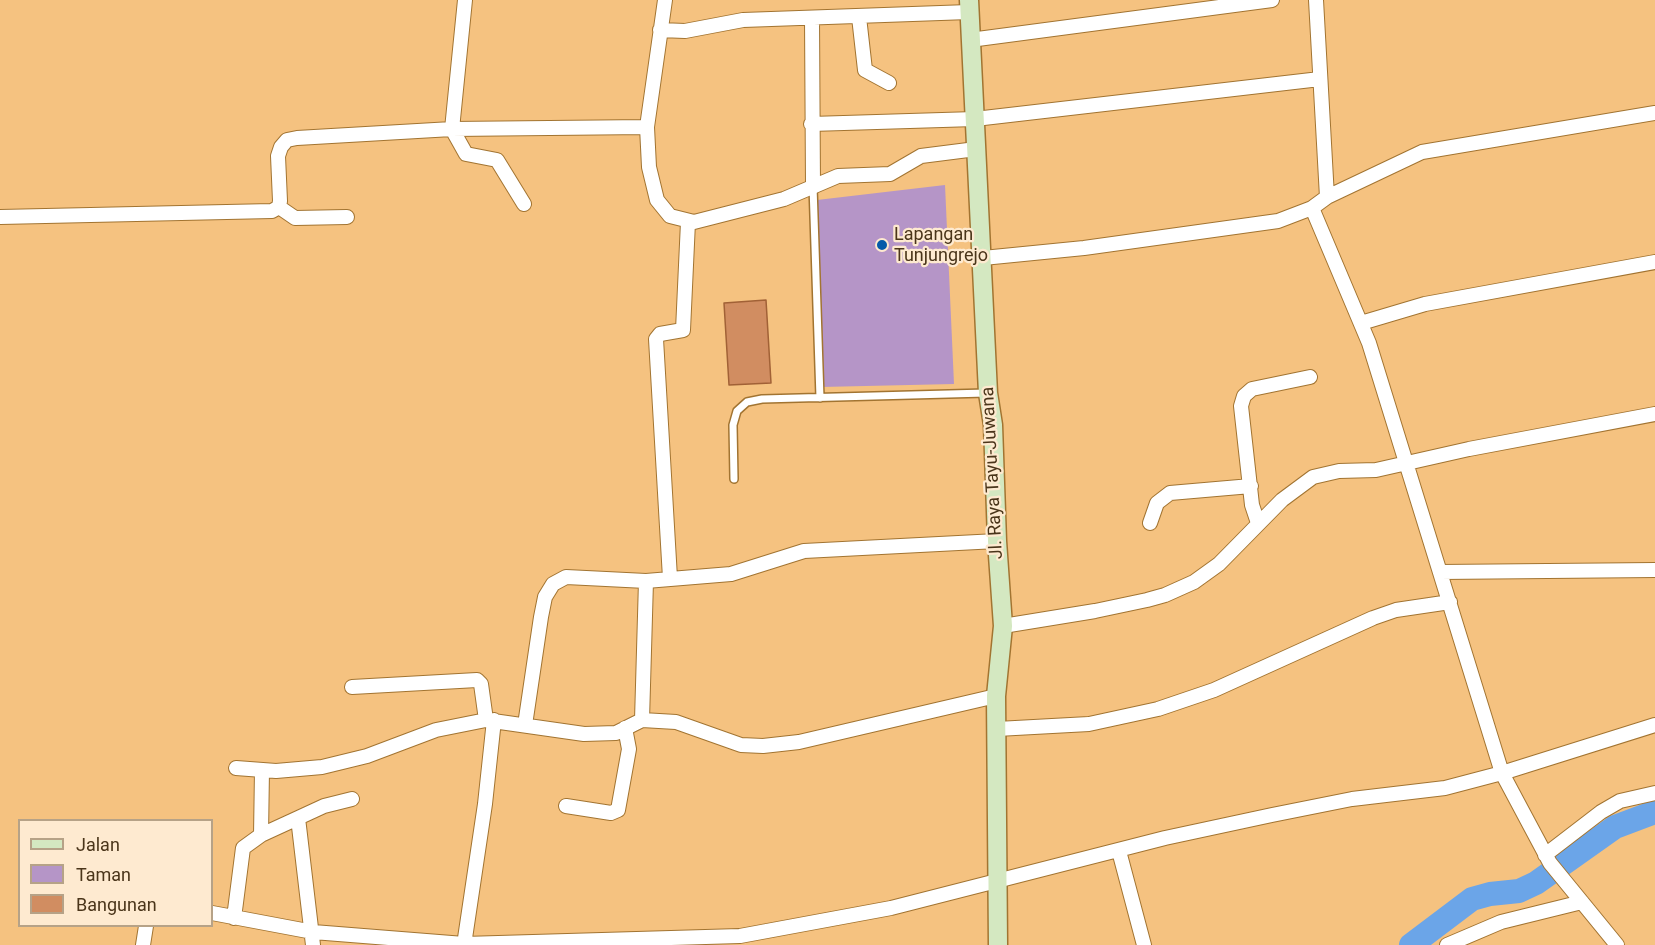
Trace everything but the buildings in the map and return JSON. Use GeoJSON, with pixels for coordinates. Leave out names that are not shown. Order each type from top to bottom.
{"type":"FeatureCollection","features":[{"type":"Feature","properties":{"kind":"main road","name":"Jl. Raya Tayu-Juwana"},"geometry":{"type":"LineString","coordinates":[[969,6],[988,393],[993,424],[1003,626],[996,696],[998,945]]}},
{"type":"Feature","properties":{"kind":"street"},"geometry":{"type":"LineString","coordinates":[[465,0],[452,129],[465,154],[497,160],[524,204]]}},
{"type":"Feature","properties":{"kind":"street"},"geometry":{"type":"LineString","coordinates":[[665,0],[647,127],[649,168],[657,200],[670,216],[688,222],[784,199],[838,176],[890,174],[921,156],[976,149]]}},
{"type":"Feature","properties":{"kind":"street"},"geometry":{"type":"LineString","coordinates":[[970,40],[1272,0]]}},
{"type":"Feature","properties":{"kind":"street"},"geometry":{"type":"LineString","coordinates":[[1316,0],[1327,197]]}},
{"type":"Feature","properties":{"kind":"street"},"geometry":{"type":"LineString","coordinates":[[660,30],[685,32],[743,20],[860,16],[969,6]]}},
{"type":"Feature","properties":{"kind":"street"},"geometry":{"type":"LineString","coordinates":[[860,16],[863,66],[869,73],[889,84]]}},
{"type":"Feature","properties":{"kind":"street"},"geometry":{"type":"LineString","coordinates":[[812,18],[813,186]]}},
{"type":"Feature","properties":{"kind":"street"},"geometry":{"type":"LineString","coordinates":[[811,123],[975,119],[1320,79]]}},
{"type":"Feature","properties":{"kind":"street"},"geometry":{"type":"LineString","coordinates":[[983,258],[1278,221],[1312,208],[1327,197],[1422,152],[1655,113]]}},
{"type":"Feature","properties":{"kind":"street"},"geometry":{"type":"LineString","coordinates":[[347,217],[295,218],[286,215],[279,207],[278,156],[287,140],[452,129],[647,127]]}},
{"type":"Feature","properties":{"kind":"street"},"geometry":{"type":"LineString","coordinates":[[0,216],[81,213],[272,212],[279,207]]}},
{"type":"Feature","properties":{"kind":"street"},"geometry":{"type":"LineString","coordinates":[[1312,208],[1361,323],[1408,464],[1502,773],[1547,859],[1617,945]]}},
{"type":"Feature","properties":{"kind":"street"},"geometry":{"type":"LineString","coordinates":[[670,579],[656,339],[660,334],[683,330],[688,222]]}},
{"type":"Feature","properties":{"kind":"street"},"geometry":{"type":"LineString","coordinates":[[1361,323],[1425,304],[1655,262]]}},
{"type":"Feature","properties":{"kind":"street"},"geometry":{"type":"LineString","coordinates":[[1258,523],[1252,505],[1241,406],[1244,396],[1252,389],[1311,377]]}},
{"type":"Feature","properties":{"kind":"street"},"geometry":{"type":"LineString","coordinates":[[1003,626],[1095,611],[1165,595],[1209,573],[1301,483],[1313,477],[1339,471],[1376,470],[1469,449],[1655,414]]}},
{"type":"Feature","properties":{"kind":"street"},"geometry":{"type":"LineString","coordinates":[[1150,523],[1157,503],[1170,493],[1251,486]]}},
{"type":"Feature","properties":{"kind":"street"},"geometry":{"type":"LineString","coordinates":[[525,725],[542,610],[553,584],[566,577],[646,581],[732,574],[804,551],[997,541]]}},
{"type":"Feature","properties":{"kind":"street"},"geometry":{"type":"LineString","coordinates":[[1440,572],[1655,570]]}},
{"type":"Feature","properties":{"kind":"street"},"geometry":{"type":"LineString","coordinates":[[642,720],[646,581]]}},
{"type":"Feature","properties":{"kind":"street"},"geometry":{"type":"LineString","coordinates":[[998,729],[1089,724],[1158,709],[1214,690],[1373,618],[1396,610],[1450,602]]}},
{"type":"Feature","properties":{"kind":"street"},"geometry":{"type":"LineString","coordinates":[[352,687],[477,680],[481,684],[490,720],[485,804],[464,944]]}},
{"type":"Feature","properties":{"kind":"street"},"geometry":{"type":"LineString","coordinates":[[236,768],[299,770],[332,765],[367,756],[436,730],[490,720],[584,734],[616,733],[642,720],[675,722],[741,744],[763,746],[799,742],[996,696]]}},
{"type":"Feature","properties":{"kind":"street"},"geometry":{"type":"LineString","coordinates":[[213,913],[313,938],[464,944],[740,940],[891,908],[1272,814],[1353,799],[1445,788],[1502,773],[1655,725]]}},
{"type":"Feature","properties":{"kind":"street"},"geometry":{"type":"LineString","coordinates":[[566,806],[611,813],[618,810],[629,749],[625,728]]}},
{"type":"Feature","properties":{"kind":"street"},"geometry":{"type":"LineString","coordinates":[[261,835],[262,770]]}},
{"type":"Feature","properties":{"kind":"street"},"geometry":{"type":"LineString","coordinates":[[1547,859],[1601,812],[1620,801],[1655,793]]}},
{"type":"Feature","properties":{"kind":"street"},"geometry":{"type":"LineString","coordinates":[[234,918],[240,854],[249,843],[261,835],[324,806],[352,799]]}},
{"type":"Feature","properties":{"kind":"street"},"geometry":{"type":"LineString","coordinates":[[298,818],[313,938]]}},
{"type":"Feature","properties":{"kind":"street"},"geometry":{"type":"LineString","coordinates":[[1119,852],[1144,945]]}},
{"type":"Feature","properties":{"kind":"street"},"geometry":{"type":"LineString","coordinates":[[1447,945],[1502,922],[1582,902]]}},
{"type":"Feature","properties":{"kind":"street"},"geometry":{"type":"LineString","coordinates":[[143,945],[146,927]]}},
{"type":"Feature","properties":{"kind":"lane"},"geometry":{"type":"LineString","coordinates":[[813,186],[820,398]]}},
{"type":"Feature","properties":{"kind":"lane"},"geometry":{"type":"LineString","coordinates":[[734,479],[733,424],[734,416],[741,406],[762,399],[988,393]]}},
{"type":"Feature","properties":{"kind":"green space","name":"Lapangan Tunjungrejo"},"geometry":{"type":"Polygon","coordinates":[[[945,185],[954,384],[821,387],[817,200],[945,185]]]}},
{"type":"Feature","properties":{"kind":"waterway"},"geometry":{"type":"LineString","coordinates":[[1411,945],[1472,899],[1490,894],[1519,891],[1536,883],[1615,827],[1655,812]]}},
{"type":"Feature","properties":{"kind":"place","name":"Lapangan Tunjungrejo"},"geometry":{"type":"Point","coordinates":[882,245]}}]}
